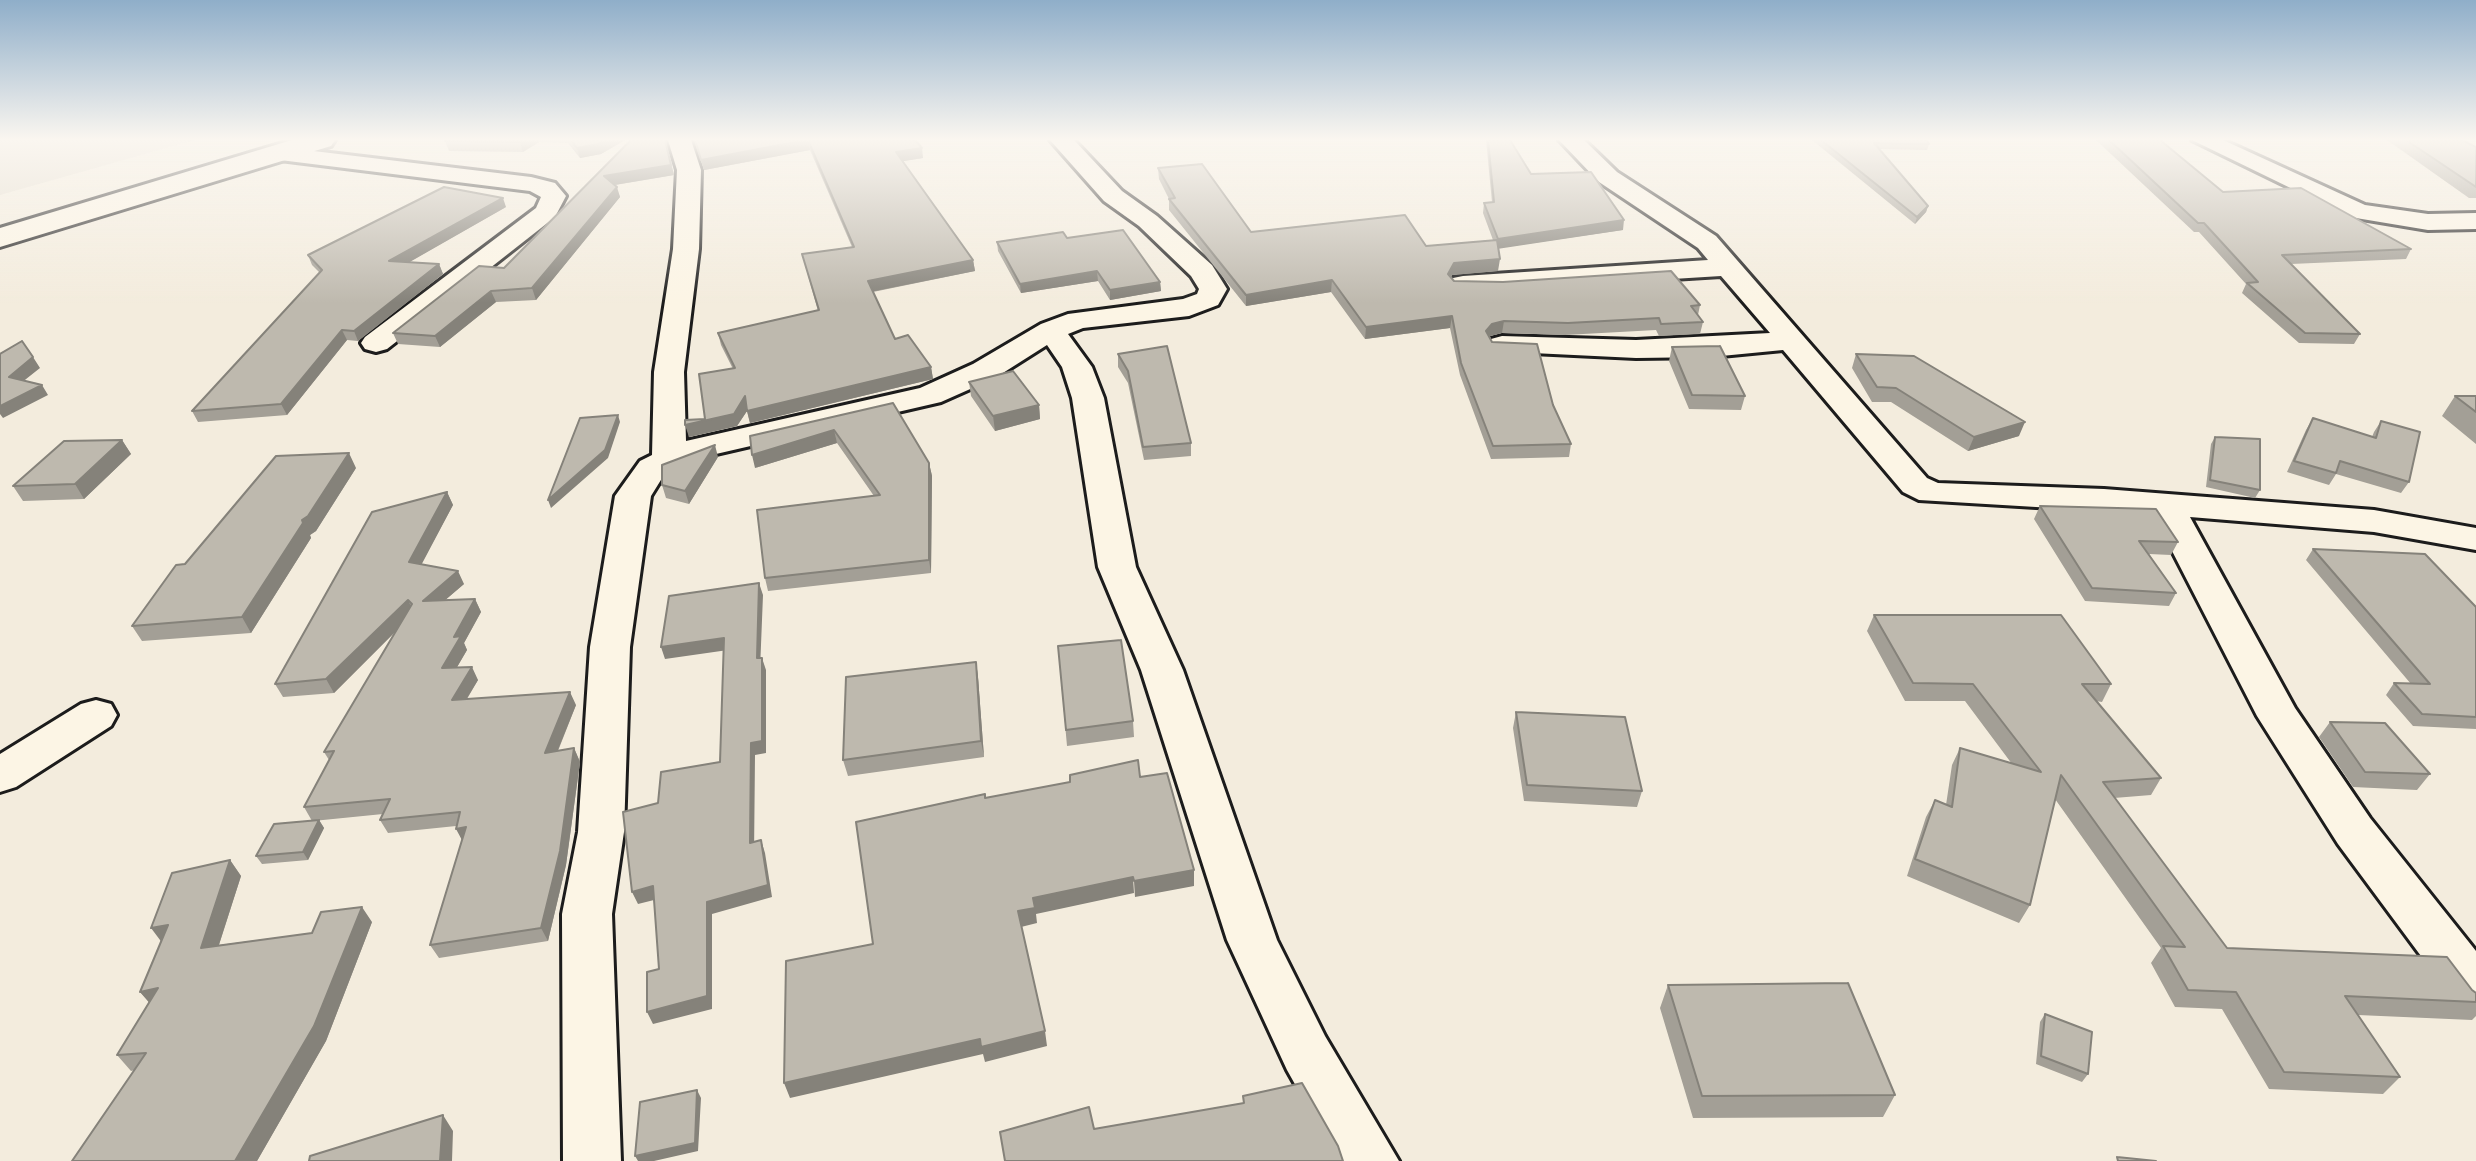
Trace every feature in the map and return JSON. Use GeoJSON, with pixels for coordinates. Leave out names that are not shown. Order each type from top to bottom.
{"type":"FeatureCollection","features":[{"type":"Feature","properties":{"kind":"highway"},"geometry":{"type":"LineString","coordinates":[[0,218],[77,194]]}},
{"type":"Feature","properties":{"kind":"highway"},"geometry":{"type":"LineString","coordinates":[[0,238],[146,194]]}},
{"type":"Feature","properties":{"kind":"street"},"geometry":{"type":"LineString","coordinates":[[376,343],[546,212],[552,194]]}},
{"type":"Feature","properties":{"kind":"street"},"geometry":{"type":"LineString","coordinates":[[669,458],[669,372],[686,249],[688,194]]}},
{"type":"Feature","properties":{"kind":"street"},"geometry":{"type":"LineString","coordinates":[[592,1161],[587,914],[601,832],[610,647],[633,496],[641,480],[669,458],[692,449],[930,395],[984,371],[1051,330],[1078,320],[1196,306],[1208,299],[1213,289],[1202,271],[1148,221],[1111,194]]}},
{"type":"Feature","properties":{"kind":"street"},"geometry":{"type":"LineString","coordinates":[[1636,194],[1687,226],[1794,340],[1915,485],[1931,493],[2166,505],[2374,521],[2476,539]]}},
{"type":"Feature","properties":{"kind":"street"},"geometry":{"type":"LineString","coordinates":[[2320,194],[2359,212],[2428,222],[2476,221]]}},
{"type":"Feature","properties":{"kind":"street"},"geometry":{"type":"LineString","coordinates":[[1463,284],[1727,267]]}},
{"type":"Feature","properties":{"kind":"street"},"geometry":{"type":"LineString","coordinates":[[1051,330],[1077,367],[1088,398],[1117,567],[1167,684],[1252,940],[1306,1053],[1370,1161]]}},
{"type":"Feature","properties":{"kind":"street"},"geometry":{"type":"LineString","coordinates":[[1502,345],[1711,348],[1794,340]]}},
{"type":"Feature","properties":{"kind":"street"},"geometry":{"type":"LineString","coordinates":[[2166,505],[2278,716],[2354,831],[2476,990]]}},
{"type":"Feature","properties":{"kind":"street"},"geometry":{"type":"LineString","coordinates":[[0,775],[96,715]]}},
{"type":"Feature","properties":{"kind":"building"},"geometry":{"type":"Polygon","coordinates":[[[430,194],[483,194],[503,198],[389,261],[439,264],[354,331],[342,330],[281,404],[192,411],[322,270],[308,255],[430,194]]]}},
{"type":"Feature","properties":{"kind":"building"},"geometry":{"type":"Polygon","coordinates":[[[577,194],[611,194],[532,288],[491,291],[435,336],[393,333],[479,266],[504,268],[577,194]]]}},
{"type":"Feature","properties":{"kind":"building"},"geometry":{"type":"Polygon","coordinates":[[[831,194],[926,194],[973,260],[868,281],[895,339],[908,335],[931,367],[747,411],[745,396],[734,414],[685,425],[685,420],[705,419],[699,374],[735,368],[718,333],[819,310],[802,254],[854,247],[831,194]]]}},
{"type":"Feature","properties":{"kind":"building"},"geometry":{"type":"Polygon","coordinates":[[[1173,194],[1224,194],[1251,232],[1405,215],[1426,246],[1497,240],[1500,259],[1454,263],[1448,274],[1454,281],[1503,282],[1671,271],[1700,305],[1691,306],[1703,322],[1661,324],[1659,318],[1568,323],[1504,321],[1492,324],[1486,331],[1492,342],[1537,344],[1553,405],[1571,444],[1493,446],[1461,363],[1452,316],[1366,327],[1332,280],[1246,295],[1169,199],[1175,198],[1173,194]]]}},
{"type":"Feature","properties":{"kind":"building"},"geometry":{"type":"Polygon","coordinates":[[[1493,194],[1606,194],[1624,220],[1498,239],[1484,203],[1494,202],[1493,194]]]}},
{"type":"Feature","properties":{"kind":"building"},"geometry":{"type":"Polygon","coordinates":[[[1889,194],[1918,194],[1928,206],[1917,217],[1889,194]]]}},
{"type":"Feature","properties":{"kind":"building"},"geometry":{"type":"Polygon","coordinates":[[[2167,194],[2312,194],[2411,249],[2282,255],[2360,334],[2305,333],[2247,283],[2258,282],[2204,223],[2198,223],[2167,194]]]}},
{"type":"Feature","properties":{"kind":"building"},"geometry":{"type":"Polygon","coordinates":[[[1123,230],[1160,282],[1110,290],[1097,271],[1020,284],[997,242],[1063,232],[1067,238],[1123,230]]]}},
{"type":"Feature","properties":{"kind":"building"},"geometry":{"type":"Polygon","coordinates":[[[22,341],[33,357],[9,377],[42,385],[0,406],[0,354],[22,341]]]}},
{"type":"Feature","properties":{"kind":"building"},"geometry":{"type":"Polygon","coordinates":[[[1167,346],[1191,443],[1143,447],[1128,371],[1118,354],[1167,346]]]}},
{"type":"Feature","properties":{"kind":"building"},"geometry":{"type":"Polygon","coordinates":[[[1720,346],[1745,396],[1692,395],[1672,347],[1720,346]]]}},
{"type":"Feature","properties":{"kind":"building"},"geometry":{"type":"Polygon","coordinates":[[[1856,354],[1914,356],[2025,422],[1974,437],[1896,388],[1877,387],[1856,354]]]}},
{"type":"Feature","properties":{"kind":"building"},"geometry":{"type":"Polygon","coordinates":[[[1013,371],[1039,405],[993,416],[969,382],[1013,371]]]}},
{"type":"Feature","properties":{"kind":"building"},"geometry":{"type":"Polygon","coordinates":[[[2455,396],[2476,396],[2476,412],[2455,396]]]}},
{"type":"Feature","properties":{"kind":"building"},"geometry":{"type":"Polygon","coordinates":[[[893,403],[929,463],[929,560],[765,578],[757,510],[880,495],[834,430],[752,455],[750,436],[893,403]]]}},
{"type":"Feature","properties":{"kind":"building"},"geometry":{"type":"Polygon","coordinates":[[[618,415],[605,450],[548,500],[580,418],[618,415]]]}},
{"type":"Feature","properties":{"kind":"building"},"geometry":{"type":"Polygon","coordinates":[[[2313,418],[2376,438],[2381,421],[2420,432],[2409,482],[2340,461],[2336,473],[2294,461],[2313,418]]]}},
{"type":"Feature","properties":{"kind":"building"},"geometry":{"type":"Polygon","coordinates":[[[2215,437],[2260,439],[2260,490],[2210,480],[2215,437]]]}},
{"type":"Feature","properties":{"kind":"building"},"geometry":{"type":"Polygon","coordinates":[[[122,440],[75,484],[13,486],[64,441],[122,440]]]}},
{"type":"Feature","properties":{"kind":"building"},"geometry":{"type":"Polygon","coordinates":[[[715,445],[685,491],[662,485],[662,465],[715,445]]]}},
{"type":"Feature","properties":{"kind":"building"},"geometry":{"type":"Polygon","coordinates":[[[349,453],[308,516],[302,520],[303,523],[242,617],[132,626],[176,565],[185,564],[276,456],[349,453]]]}},
{"type":"Feature","properties":{"kind":"building"},"geometry":{"type":"Polygon","coordinates":[[[447,492],[409,562],[458,571],[423,601],[475,599],[454,637],[461,636],[442,668],[472,667],[452,700],[570,692],[545,753],[574,748],[560,851],[541,928],[430,945],[466,827],[456,829],[460,812],[380,820],[390,799],[304,807],[334,751],[324,752],[412,604],[408,600],[326,679],[275,684],[372,512],[447,492]]]}},
{"type":"Feature","properties":{"kind":"building"},"geometry":{"type":"Polygon","coordinates":[[[2040,506],[2156,509],[2178,542],[2139,541],[2176,593],[2092,588],[2040,506]]]}},
{"type":"Feature","properties":{"kind":"building"},"geometry":{"type":"Polygon","coordinates":[[[2313,549],[2425,554],[2476,607],[2476,717],[2422,714],[2394,683],[2430,684],[2313,549]]]}},
{"type":"Feature","properties":{"kind":"building"},"geometry":{"type":"Polygon","coordinates":[[[759,583],[757,658],[762,658],[762,741],[751,743],[750,843],[761,840],[768,885],[707,902],[707,996],[647,1012],[647,972],[659,969],[653,886],[632,892],[623,812],[658,803],[661,772],[720,762],[724,638],[661,647],[669,596],[759,583]]]}},
{"type":"Feature","properties":{"kind":"building"},"geometry":{"type":"Polygon","coordinates":[[[1874,615],[2061,615],[2111,684],[2082,684],[2161,778],[2103,782],[2227,948],[2447,957],[2476,993],[2476,1002],[2345,996],[2400,1077],[2284,1072],[2236,992],[2188,990],[2163,946],[2185,947],[2061,775],[2030,905],[1915,859],[1935,800],[1952,807],[1960,748],[2041,772],[1973,684],[1913,683],[1874,615]]]}},
{"type":"Feature","properties":{"kind":"building"},"geometry":{"type":"Polygon","coordinates":[[[1121,640],[1133,721],[1066,730],[1058,646],[1121,640]]]}},
{"type":"Feature","properties":{"kind":"building"},"geometry":{"type":"Polygon","coordinates":[[[976,662],[981,741],[843,760],[846,677],[976,662]]]}},
{"type":"Feature","properties":{"kind":"building"},"geometry":{"type":"Polygon","coordinates":[[[1516,712],[1625,717],[1642,791],[1527,785],[1516,712]]]}},
{"type":"Feature","properties":{"kind":"building"},"geometry":{"type":"Polygon","coordinates":[[[2330,722],[2385,723],[2430,774],[2365,772],[2330,722]]]}},
{"type":"Feature","properties":{"kind":"building"},"geometry":{"type":"Polygon","coordinates":[[[1138,760],[1140,777],[1167,773],[1194,870],[1134,881],[1133,877],[1033,898],[1035,908],[1018,911],[1045,1031],[981,1047],[980,1039],[784,1083],[786,961],[873,944],[856,822],[985,794],[985,798],[1070,782],[1070,775],[1138,760]]]}},
{"type":"Feature","properties":{"kind":"building"},"geometry":{"type":"Polygon","coordinates":[[[319,820],[303,852],[256,856],[274,824],[319,820]]]}},
{"type":"Feature","properties":{"kind":"building"},"geometry":{"type":"Polygon","coordinates":[[[230,860],[201,948],[312,933],[321,912],[362,907],[314,1026],[235,1161],[72,1161],[146,1053],[117,1055],[158,988],[140,992],[168,925],[151,928],[172,873],[230,860]]]}},
{"type":"Feature","properties":{"kind":"building"},"geometry":{"type":"Polygon","coordinates":[[[1848,983],[1895,1095],[1702,1096],[1668,985],[1848,983]]]}},
{"type":"Feature","properties":{"kind":"building"},"geometry":{"type":"Polygon","coordinates":[[[2045,1014],[2092,1032],[2088,1074],[2041,1056],[2045,1014]]]}},
{"type":"Feature","properties":{"kind":"building"},"geometry":{"type":"Polygon","coordinates":[[[1302,1083],[1338,1146],[1343,1161],[1005,1161],[1000,1132],[1089,1107],[1094,1129],[1244,1103],[1243,1096],[1302,1083]]]}},
{"type":"Feature","properties":{"kind":"building"},"geometry":{"type":"Polygon","coordinates":[[[697,1090],[695,1143],[635,1156],[640,1102],[697,1090]]]}},
{"type":"Feature","properties":{"kind":"building"},"geometry":{"type":"Polygon","coordinates":[[[443,1115],[440,1161],[309,1161],[310,1156],[443,1115]]]}},
{"type":"Feature","properties":{"kind":"building"},"geometry":{"type":"Polygon","coordinates":[[[2117,1157],[2156,1161],[2118,1161],[2117,1157]]]}}]}
